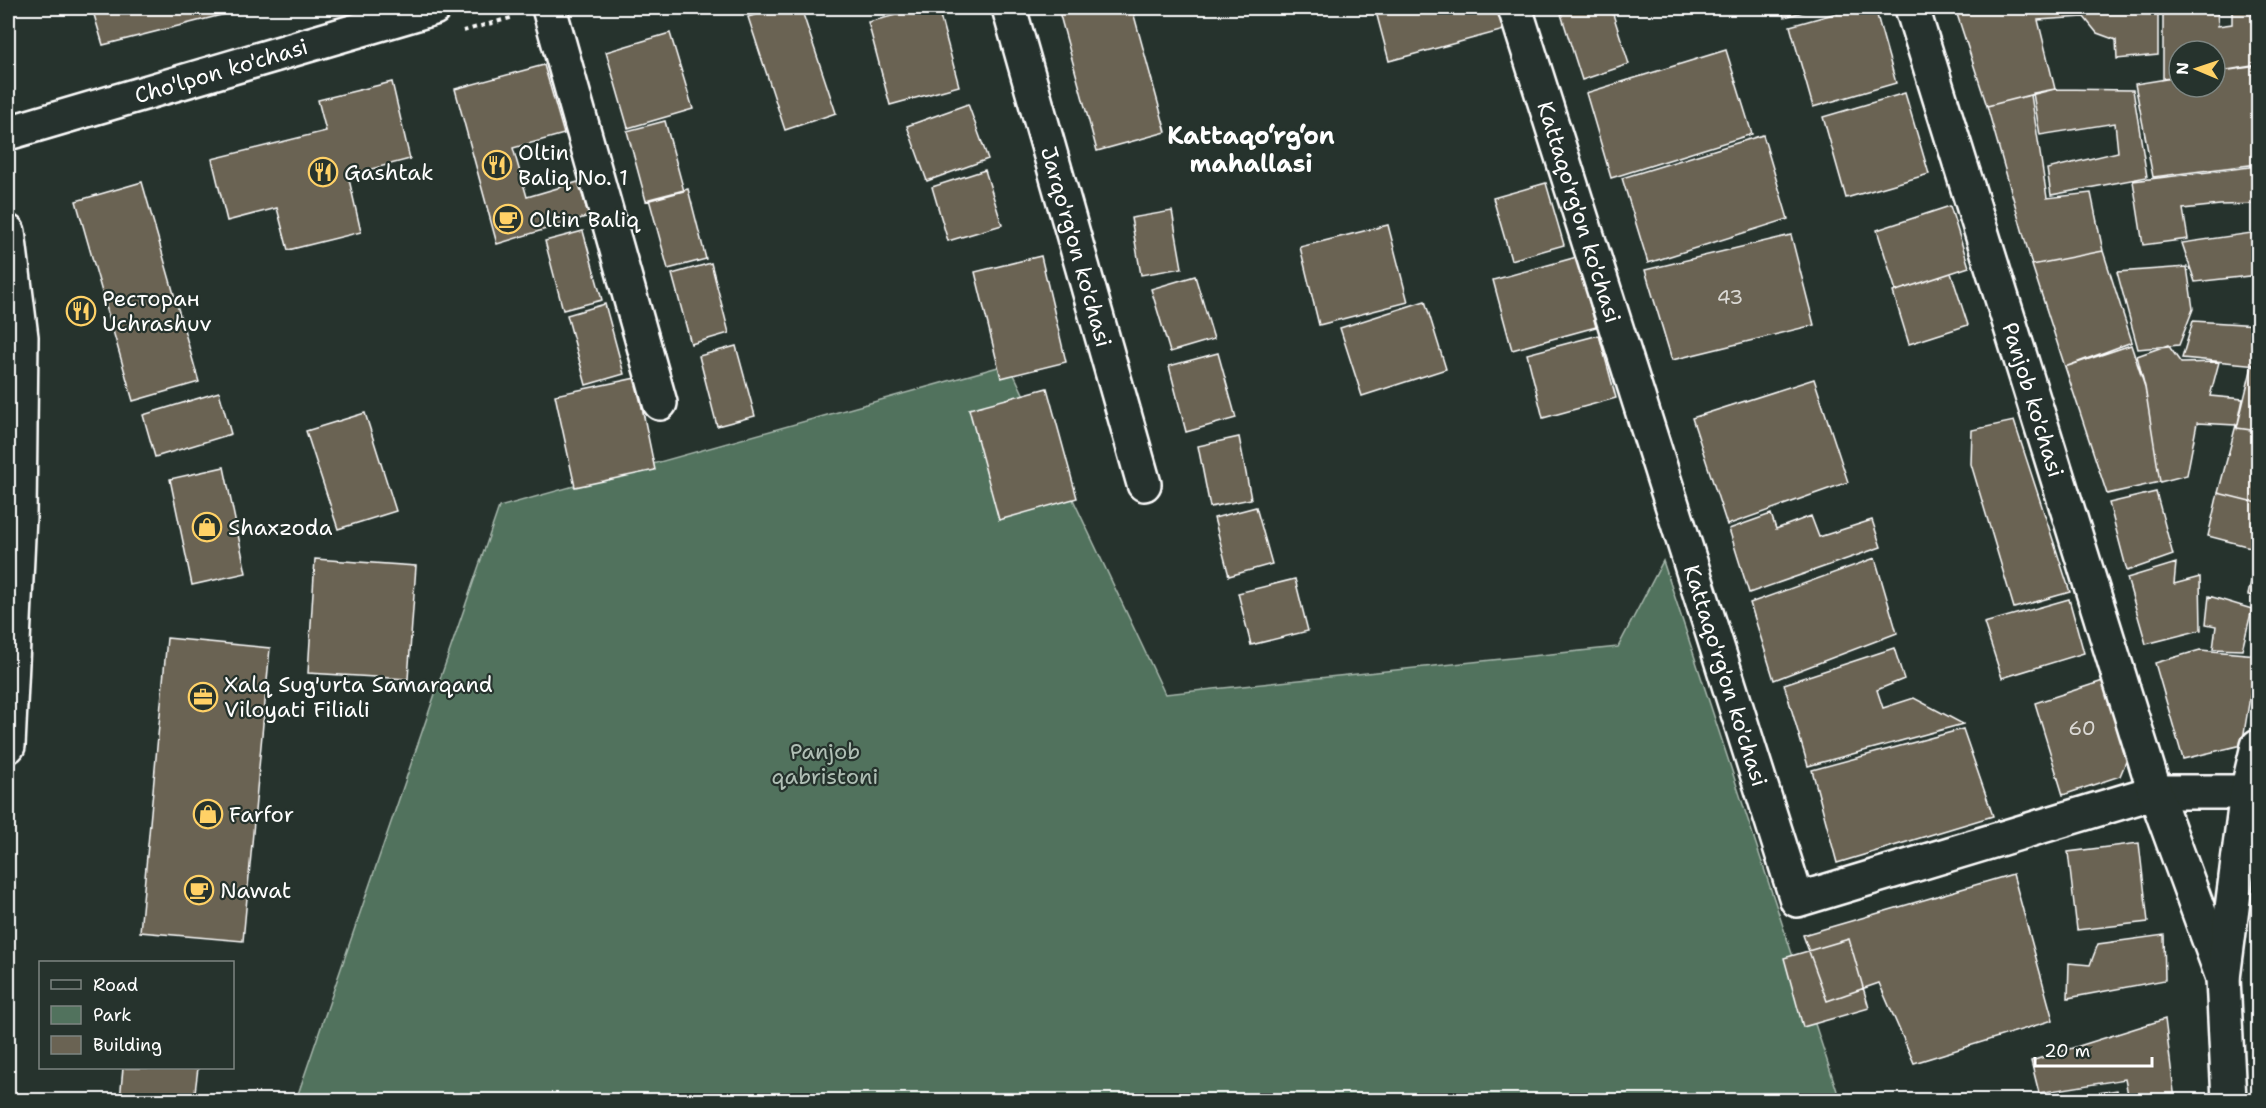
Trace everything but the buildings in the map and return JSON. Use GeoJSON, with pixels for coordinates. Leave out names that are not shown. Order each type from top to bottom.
{"type":"FeatureCollection","features":[{"type":"Feature","properties":{"kind":"street","name":"Cho'lpon ko'chasi"},"geometry":{"type":"LineString","coordinates":[[8,133],[434,8]]}},
{"type":"Feature","properties":{"kind":"street"},"geometry":{"type":"LineString","coordinates":[[549,8],[660,403]]}},
{"type":"Feature","properties":{"kind":"street","name":"Jarqo'rg'on ko'chasi"},"geometry":{"type":"LineString","coordinates":[[1009,8],[1144,484]]}},
{"type":"Feature","properties":{"kind":"street","name":"Kattaqo'rg'on ko'chasi"},"geometry":{"type":"LineString","coordinates":[[1515,8],[1797,900],[2155,792],[2247,792]]}},
{"type":"Feature","properties":{"kind":"street","name":"Panjob ko'chasi"},"geometry":{"type":"LineString","coordinates":[[1912,8],[2155,792],[2223,978]]}},
{"type":"Feature","properties":{"kind":"street"},"geometry":{"type":"LineString","coordinates":[[8,232],[21,337],[19,516],[8,746]]}},
{"type":"Feature","properties":{"kind":"street"},"geometry":{"type":"LineString","coordinates":[[2229,1101],[2223,978],[2247,792],[2259,746]]}},
{"type":"Feature","properties":{"kind":"green space","name":"Panjob qabristoni"},"geometry":{"type":"Polygon","coordinates":[[[1009,364],[1165,694],[1618,647],[1663,561],[1840,1100],[296,1100],[499,507],[1009,364]]]}},
{"type":"Feature","properties":{"kind":"place","name":"Oltin Baliq No. 1"},"geometry":{"type":"Point","coordinates":[497,165]}},
{"type":"Feature","properties":{"kind":"place","name":"Gashtak"},"geometry":{"type":"Point","coordinates":[323,172]}},
{"type":"Feature","properties":{"kind":"place","name":"Oltin Baliq"},"geometry":{"type":"Point","coordinates":[508,219]}},
{"type":"Feature","properties":{"kind":"place","name":"Ресторан Uchrashuv"},"geometry":{"type":"Point","coordinates":[81,311]}},
{"type":"Feature","properties":{"kind":"place","name":"Shaxzoda"},"geometry":{"type":"Point","coordinates":[207,527]}},
{"type":"Feature","properties":{"kind":"place","name":"Xalq Sug'urta Samarqand Viloyati Filiali"},"geometry":{"type":"Point","coordinates":[203,697]}},
{"type":"Feature","properties":{"kind":"place","name":"Farfor"},"geometry":{"type":"Point","coordinates":[208,814]}},
{"type":"Feature","properties":{"kind":"place","name":"Nawat"},"geometry":{"type":"Point","coordinates":[199,890]}},
{"type":"Feature","properties":{"kind":"district","name":"Kattaqo‘rg‘on mahallasi"},"geometry":{"type":"Point","coordinates":[1251,150]}}]}
